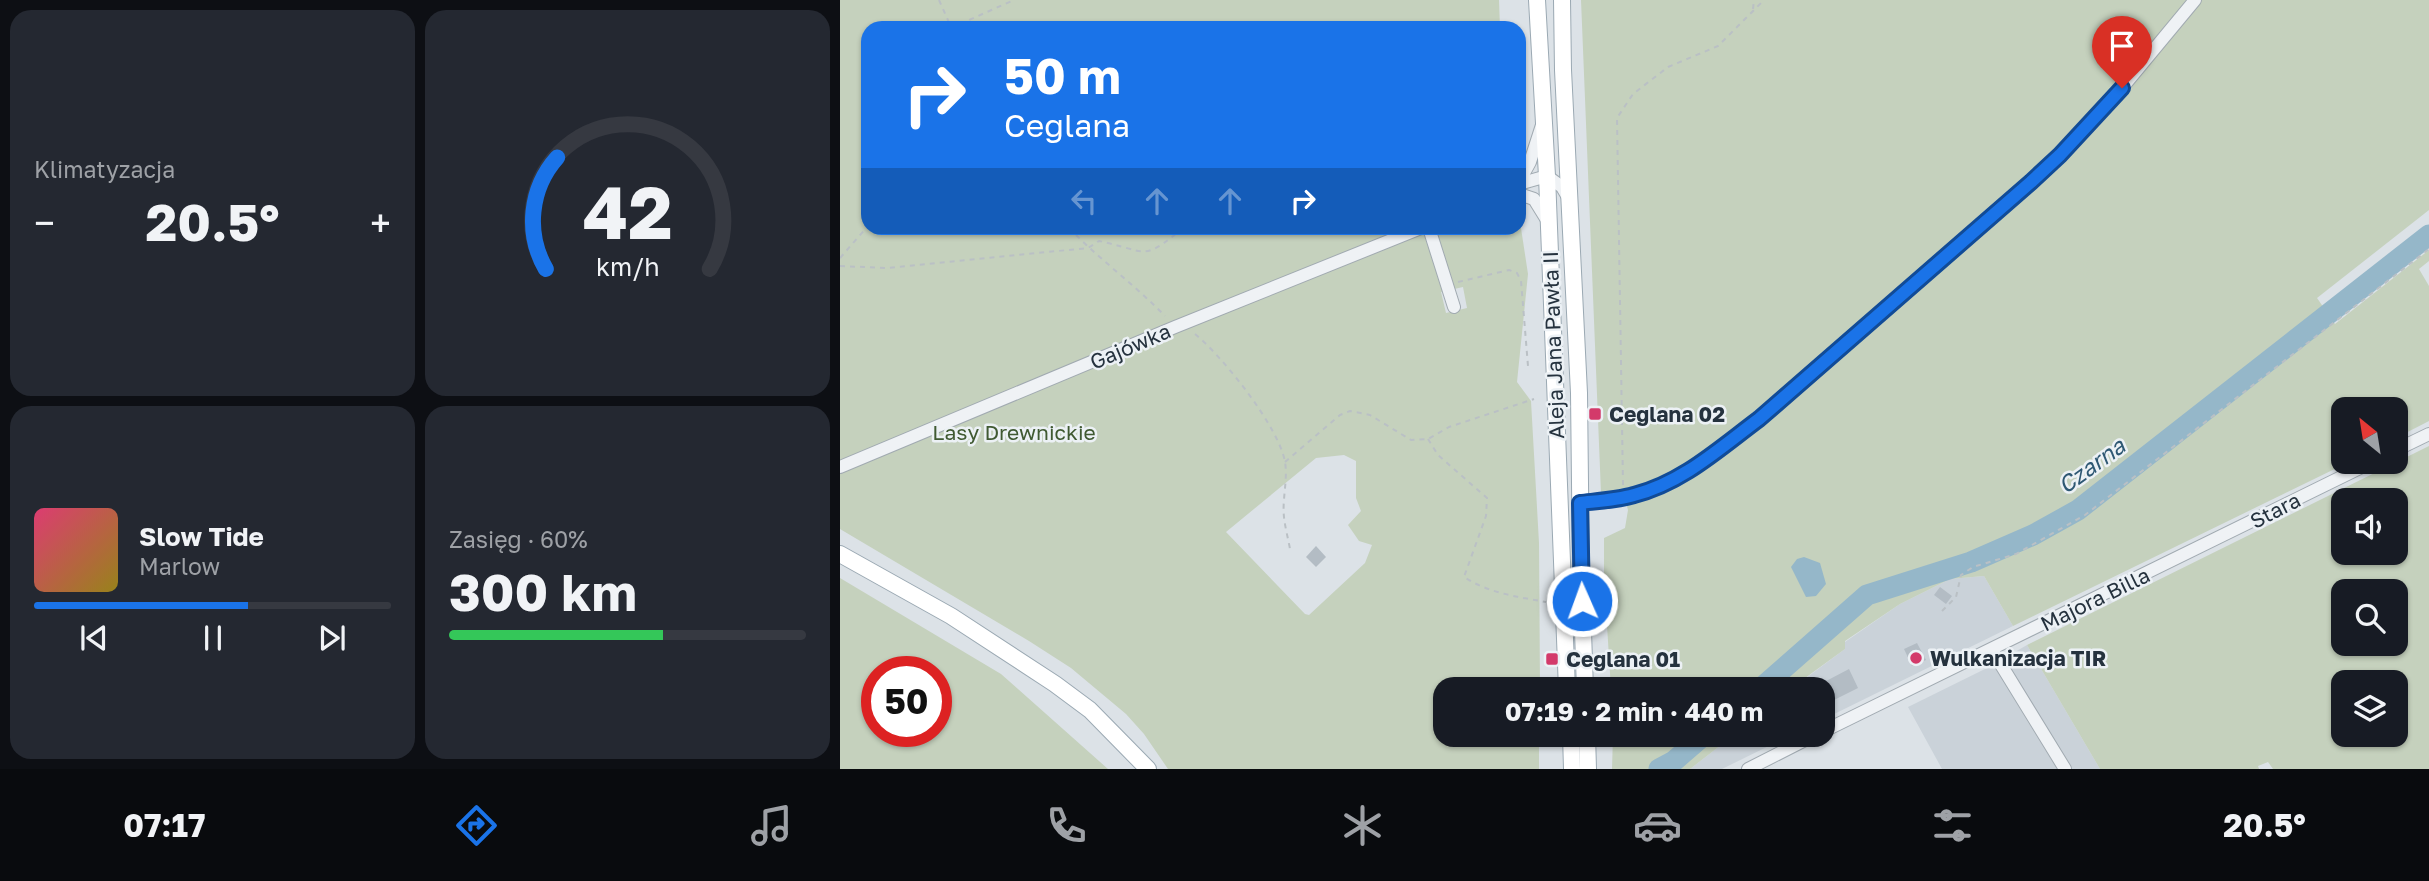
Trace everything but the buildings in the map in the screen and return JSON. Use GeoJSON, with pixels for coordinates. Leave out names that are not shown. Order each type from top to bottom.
{"type":"FeatureCollection","features":[{"type":"Feature","properties":{"kind":"main road","name":"Aleja Jana Pawła II"},"geometry":{"type":"LineString","coordinates":[[1537,0],[1547,176],[1566,677]]}},
{"type":"Feature","properties":{"kind":"main road","name":"Aleja Jana Pawła II"},"geometry":{"type":"LineString","coordinates":[[1562,0],[1579,393],[1585,677]]}},
{"type":"Feature","properties":{"kind":"main road"},"geometry":{"type":"LineString","coordinates":[[840,554],[951,615],[1073,696],[1148,769]]}},
{"type":"Feature","properties":{"kind":"main road"},"geometry":{"type":"LineString","coordinates":[[1572,769],[1578,747]]}},
{"type":"Feature","properties":{"kind":"main road"},"geometry":{"type":"LineString","coordinates":[[1581,747],[1588,769]]}},
{"type":"Feature","properties":{"kind":"street"},"geometry":{"type":"LineString","coordinates":[[1580,503],[1645,492],[1691,469],[1771,409],[2060,155],[2122,88],[2195,0]]}},
{"type":"Feature","properties":{"kind":"street"},"geometry":{"type":"LineString","coordinates":[[1526,170],[1544,118]]}},
{"type":"Feature","properties":{"kind":"street"},"geometry":{"type":"LineString","coordinates":[[1526,181],[1547,176],[1562,187],[1570,202]]}},
{"type":"Feature","properties":{"kind":"street"},"geometry":{"type":"LineString","coordinates":[[1526,196],[1534,199],[1548,222]]}},
{"type":"Feature","properties":{"kind":"street","name":"Gajówka"},"geometry":{"type":"LineString","coordinates":[[840,467],[1404,235]]}},
{"type":"Feature","properties":{"kind":"street"},"geometry":{"type":"LineString","coordinates":[[1431,235],[1454,307]]}},
{"type":"Feature","properties":{"kind":"street"},"geometry":{"type":"LineString","coordinates":[[2408,444],[2429,434]]}},
{"type":"Feature","properties":{"kind":"street","name":"Stara"},"geometry":{"type":"LineString","coordinates":[[2215,540],[2348,474]]}},
{"type":"Feature","properties":{"kind":"street","name":"Majora Billa"},"geometry":{"type":"LineString","coordinates":[[1835,726],[2215,540]]}},
{"type":"Feature","properties":{"kind":"street"},"geometry":{"type":"LineString","coordinates":[[1992,650],[2065,769]]}},
{"type":"Feature","properties":{"kind":"street"},"geometry":{"type":"LineString","coordinates":[[1752,768],[1792,747]]}},
{"type":"Feature","properties":{"kind":"path"},"geometry":{"type":"LineString","coordinates":[[939,0],[948,21]]}},
{"type":"Feature","properties":{"kind":"path"},"geometry":{"type":"LineString","coordinates":[[967,21],[1014,0]]}},
{"type":"Feature","properties":{"kind":"path"},"geometry":{"type":"LineString","coordinates":[[1753,10],[1754,0]]}},
{"type":"Feature","properties":{"kind":"path"},"geometry":{"type":"LineString","coordinates":[[1624,497],[1617,118],[1633,94],[1668,67],[1718,46],[1764,0]]}},
{"type":"Feature","properties":{"kind":"path"},"geometry":{"type":"LineString","coordinates":[[840,258],[861,234]]}},
{"type":"Feature","properties":{"kind":"path"},"geometry":{"type":"LineString","coordinates":[[1076,235],[1180,326],[1206,342],[1233,373],[1279,442],[1285,462],[1284,515],[1290,549]]}},
{"type":"Feature","properties":{"kind":"path"},"geometry":{"type":"LineString","coordinates":[[840,265],[887,268],[1088,248],[1099,242],[1143,254],[1161,246],[1175,235]]}},
{"type":"Feature","properties":{"kind":"path"},"geometry":{"type":"LineString","coordinates":[[1942,611],[1956,597],[1961,575],[1973,568],[2016,554],[2085,514],[2429,249]]}},
{"type":"Feature","properties":{"kind":"path"},"geometry":{"type":"LineString","coordinates":[[1447,285],[1509,270],[1517,273],[1521,281],[1528,366]]}},
{"type":"Feature","properties":{"kind":"path"},"geometry":{"type":"LineString","coordinates":[[1285,462],[1340,415],[1350,411],[1370,415],[1411,439],[1428,439],[1449,427],[1534,399]]}},
{"type":"Feature","properties":{"kind":"path"},"geometry":{"type":"LineString","coordinates":[[1428,439],[1438,455],[1487,498],[1486,516],[1464,577],[1476,585],[1515,597],[1546,602]]}},
{"type":"Feature","properties":{"kind":"shaded area"},"geometry":{"type":"Polygon","coordinates":[[[1984,576],[2013,626],[1835,714],[1835,677],[1807,677],[1845,649],[1845,642],[1900,604],[1950,579],[1984,576]]]}},
{"type":"Feature","properties":{"kind":"shaded area"},"geometry":{"type":"Polygon","coordinates":[[[2027,645],[2100,769],[1942,769],[1908,707],[2027,645]]]}},
{"type":"Feature","properties":{"kind":"shaded area"},"geometry":{"type":"Polygon","coordinates":[[[1718,747],[1767,747],[1722,769],[1690,769],[1718,747]]]}},
{"type":"Feature","properties":{"kind":"green space","name":"Lasy Drewnickie"},"geometry":{"type":"Polygon","coordinates":[[[840,0],[1499,0],[1500,21],[861,21],[861,235],[1522,235],[1528,274],[1517,382],[1531,401],[1539,543],[1540,677],[1433,677],[1433,747],[1539,747],[1539,769],[1168,769],[1144,734],[1126,714],[1071,668],[840,529],[840,0]],[[1463,287],[1441,292],[1446,313],[1467,308],[1463,287]],[[1344,455],[1316,458],[1226,532],[1305,614],[1309,615],[1365,563],[1372,545],[1359,541],[1348,525],[1361,511],[1356,498],[1356,461],[1344,455]]]}},
{"type":"Feature","properties":{"kind":"green space"},"geometry":{"type":"Polygon","coordinates":[[[1581,0],[2429,0],[2429,210],[2317,298],[2335,324],[2429,250],[2429,261],[2419,269],[2429,286],[2429,421],[2408,432],[2408,397],[2331,397],[2331,471],[2013,626],[1984,576],[1950,579],[1900,604],[1845,641],[1845,649],[1806,677],[1610,677],[1604,538],[1625,528],[1628,510],[1623,492],[1601,493],[1581,0]],[[2038,170],[1893,308],[2036,186],[2038,170]]]}},
{"type":"Feature","properties":{"kind":"green space"},"geometry":{"type":"Polygon","coordinates":[[[2429,446],[2429,769],[2273,769],[2268,762],[2258,766],[2259,769],[2100,769],[2027,645],[2331,495],[2331,565],[2408,565],[2408,488],[2344,488],[2372,474],[2408,474],[2408,456],[2429,446]]]}},
{"type":"Feature","properties":{"kind":"green space"},"geometry":{"type":"Polygon","coordinates":[[[840,578],[1001,674],[1108,769],[840,769],[840,578]]]}},
{"type":"Feature","properties":{"kind":"green space"},"geometry":{"type":"Polygon","coordinates":[[[1613,747],[1718,747],[1690,769],[1612,769],[1613,747]]]}},
{"type":"Feature","properties":{"kind":"water"},"geometry":{"type":"Polygon","coordinates":[[[1804,557],[1820,563],[1826,584],[1816,596],[1806,597],[1791,567],[1797,559],[1804,557]]]}},
{"type":"Feature","properties":{"kind":"waterway","name":"Czarna"},"geometry":{"type":"LineString","coordinates":[[1774,677],[1867,595],[1971,562],[2033,535],[2078,510],[2429,235]]}},
{"type":"Feature","properties":{"kind":"waterway","name":"Czarna"},"geometry":{"type":"LineString","coordinates":[[1659,769],[1674,761],[1690,747]]}},
{"type":"Feature","properties":{"kind":"place","name":"Ceglana 02"},"geometry":{"type":"Point","coordinates":[1595,414]}},
{"type":"Feature","properties":{"kind":"place","name":"Wulkanizacja TIR"},"geometry":{"type":"Point","coordinates":[1916,658]}},
{"type":"Feature","properties":{"kind":"place","name":"Ceglana 01"},"geometry":{"type":"Point","coordinates":[1552,659]}},
{"type":"Feature","properties":{"kind":"route"},"geometry":{"type":"LineString","coordinates":[[1582,601],[1580,503],[1645,492],[1671,481],[1711,456],[1759,419],[2031,182],[2122,88]]}}]}
